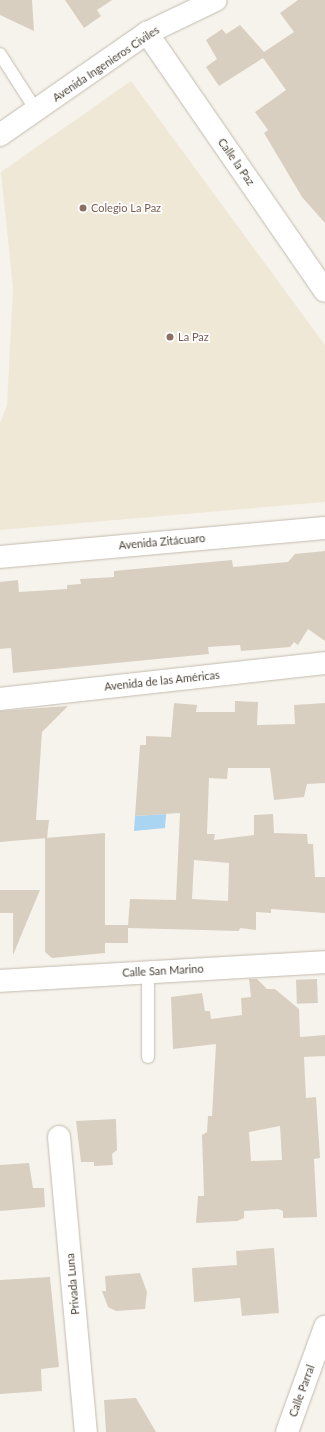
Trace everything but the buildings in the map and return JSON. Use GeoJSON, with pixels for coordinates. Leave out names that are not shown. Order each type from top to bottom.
{"type":"FeatureCollection","features":[{"type":"Feature","properties":{"kind":"street","name":"Avenida Ingenieros Civiles"},"geometry":{"type":"LineString","coordinates":[[0,135],[147,33],[216,0]]}},
{"type":"Feature","properties":{"kind":"street","name":"Calle la Paz"},"geometry":{"type":"LineString","coordinates":[[147,33],[325,291]]}},
{"type":"Feature","properties":{"kind":"street","name":"Avenida Zitácuaro"},"geometry":{"type":"LineString","coordinates":[[0,557],[325,528]]}},
{"type":"Feature","properties":{"kind":"street","name":"Avenida de las Américas"},"geometry":{"type":"LineString","coordinates":[[0,699],[325,663]]}},
{"type":"Feature","properties":{"kind":"street","name":"Calle San Marino"},"geometry":{"type":"LineString","coordinates":[[0,981],[325,962]]}},
{"type":"Feature","properties":{"kind":"street","name":"Privada Luna"},"geometry":{"type":"LineString","coordinates":[[60,1137],[86,1432]]}},
{"type":"Feature","properties":{"kind":"street","name":"Calle Parral"},"geometry":{"type":"LineString","coordinates":[[287,1432],[325,1327]]}},
{"type":"Feature","properties":{"kind":"lane"},"geometry":{"type":"LineString","coordinates":[[0,54],[36,110]]}},
{"type":"Feature","properties":{"kind":"lane"},"geometry":{"type":"LineString","coordinates":[[148,972],[148,1057]]}},
{"type":"Feature","properties":{"kind":"shaded area"},"geometry":{"type":"Polygon","coordinates":[[[131,81],[325,345],[325,502],[0,530],[0,423],[7,405],[13,289],[1,172],[131,81]]]}},
{"type":"Feature","properties":{"kind":"water"},"geometry":{"type":"Polygon","coordinates":[[[166,814],[165,828],[134,831],[135,816],[166,814]]]}},
{"type":"Feature","properties":{"kind":"place","name":"Colegio La Paz"},"geometry":{"type":"Point","coordinates":[83,208]}},
{"type":"Feature","properties":{"kind":"place","name":"La Paz"},"geometry":{"type":"Point","coordinates":[170,337]}}]}
